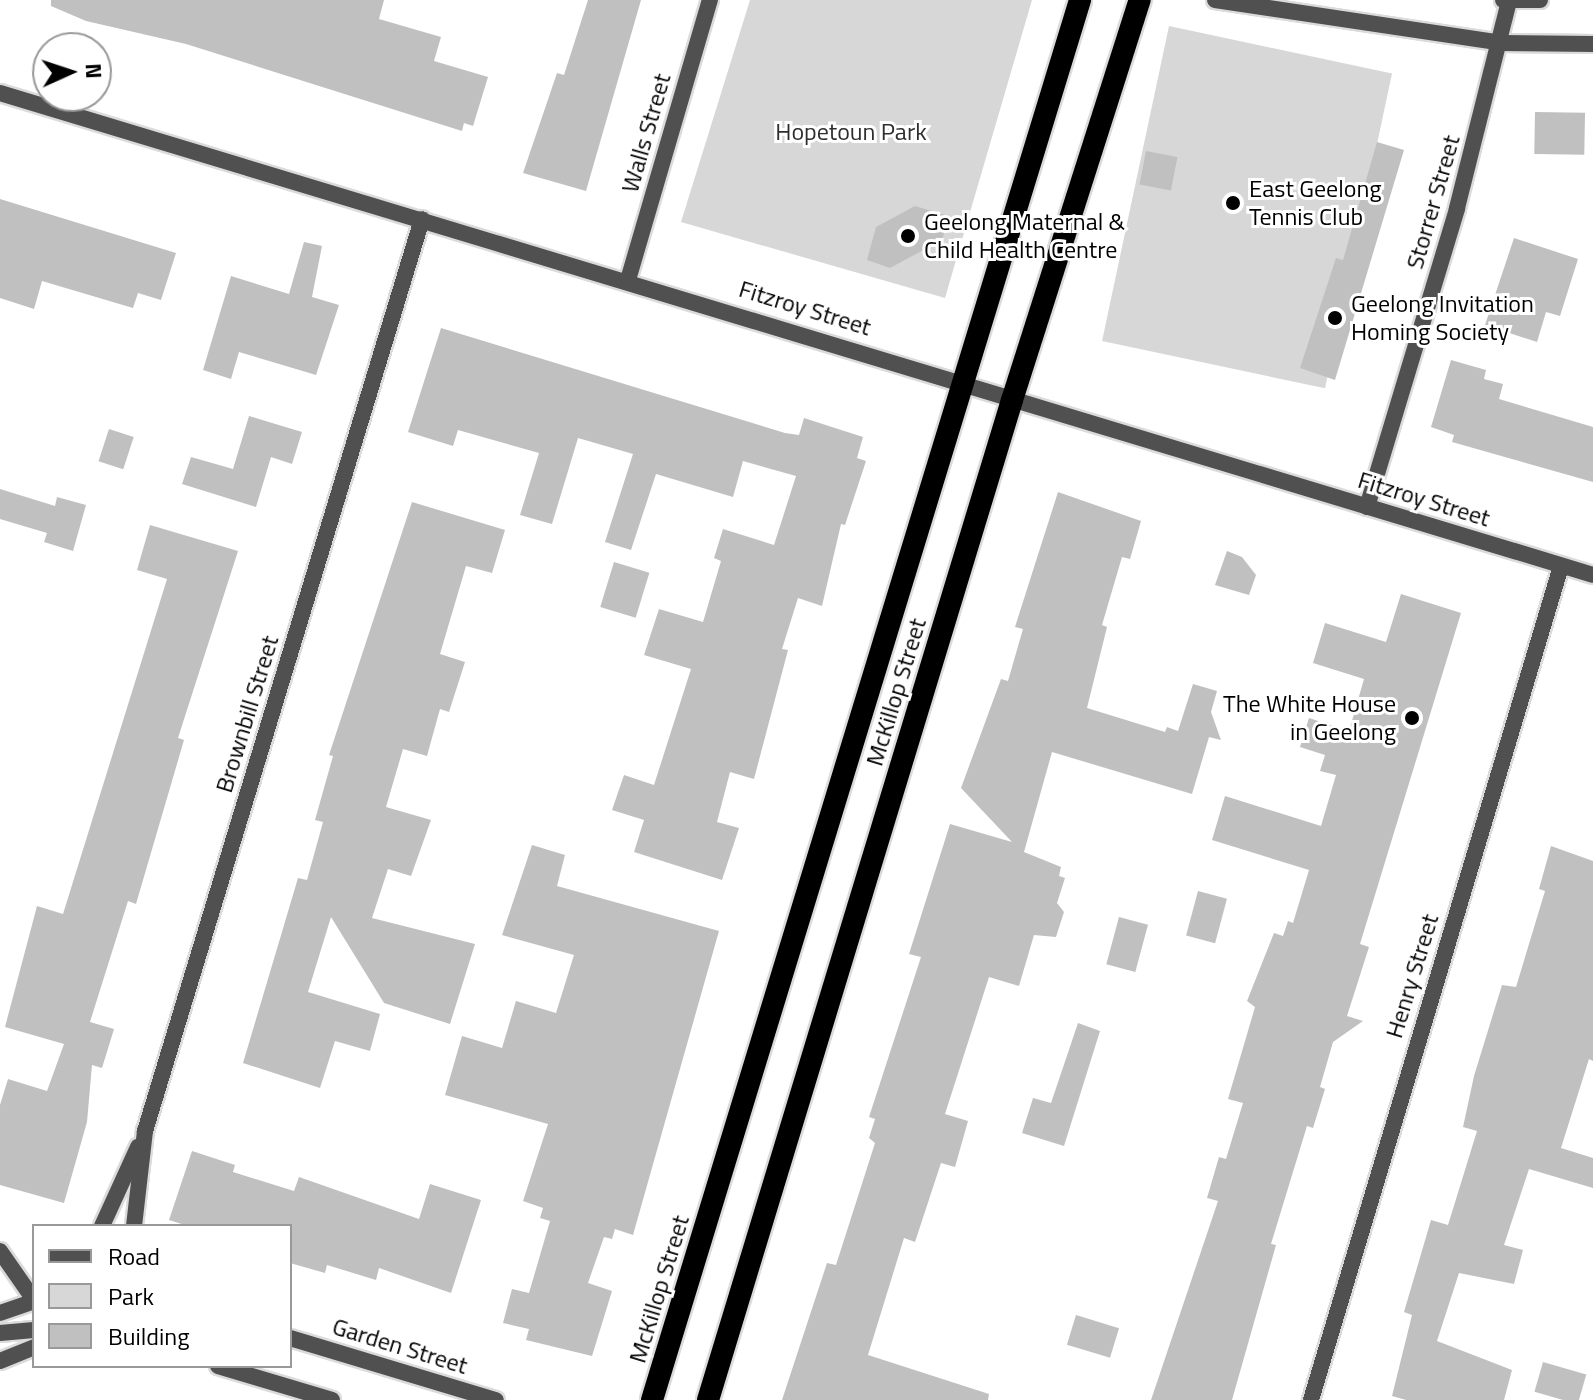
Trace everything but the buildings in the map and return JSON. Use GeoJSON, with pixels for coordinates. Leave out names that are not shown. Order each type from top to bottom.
{"type":"FeatureCollection","features":[{"type":"Feature","properties":{"kind":"highway","name":"McKillop Street"},"geometry":{"type":"LineString","coordinates":[[652,1400],[966,382],[1080,0]]}},
{"type":"Feature","properties":{"kind":"highway","name":"McKillop Street"},"geometry":{"type":"LineString","coordinates":[[708,1400],[1012,400],[1140,0]]}},
{"type":"Feature","properties":{"kind":"street","name":"Walls Street"},"geometry":{"type":"LineString","coordinates":[[628,280],[710,0]]}},
{"type":"Feature","properties":{"kind":"street"},"geometry":{"type":"LineString","coordinates":[[1215,0],[1502,43],[1593,44]]}},
{"type":"Feature","properties":{"kind":"street"},"geometry":{"type":"LineString","coordinates":[[1503,0],[1540,0]]}},
{"type":"Feature","properties":{"kind":"street","name":"Storrer Street"},"geometry":{"type":"LineString","coordinates":[[1367,507],[1502,43],[1509,1]]}},
{"type":"Feature","properties":{"kind":"street","name":"Fitzroy Street"},"geometry":{"type":"LineString","coordinates":[[0,93],[966,382],[1012,400],[1593,575]]}},
{"type":"Feature","properties":{"kind":"street","name":"Brownbill Street"},"geometry":{"type":"LineString","coordinates":[[134,1224],[145,1131],[422,219]]}},
{"type":"Feature","properties":{"kind":"street","name":"Henry Street"},"geometry":{"type":"LineString","coordinates":[[1311,1400],[1561,566]]}},
{"type":"Feature","properties":{"kind":"street"},"geometry":{"type":"LineString","coordinates":[[103,1224],[145,1131]]}},
{"type":"Feature","properties":{"kind":"street"},"geometry":{"type":"LineString","coordinates":[[0,1251],[32,1298]]}},
{"type":"Feature","properties":{"kind":"street"},"geometry":{"type":"LineString","coordinates":[[0,1313],[32,1302]]}},
{"type":"Feature","properties":{"kind":"street"},"geometry":{"type":"LineString","coordinates":[[0,1333],[32,1330]]}},
{"type":"Feature","properties":{"kind":"street","name":"Garden Street"},"geometry":{"type":"LineString","coordinates":[[292,1339],[496,1400]]}},
{"type":"Feature","properties":{"kind":"street"},"geometry":{"type":"LineString","coordinates":[[0,1361],[32,1348]]}},
{"type":"Feature","properties":{"kind":"street"},"geometry":{"type":"LineString","coordinates":[[225,1368],[332,1400]]}},
{"type":"Feature","properties":{"kind":"green space","name":"Hopetoun Park"},"geometry":{"type":"Polygon","coordinates":[[[750,0],[1032,0],[945,298],[681,222],[750,0]]]}},
{"type":"Feature","properties":{"kind":"green space","name":"East Geelong Tennis Club"},"geometry":{"type":"Polygon","coordinates":[[[1169,26],[1392,73],[1325,388],[1102,341],[1169,26]]]}},
{"type":"Feature","properties":{"kind":"place","name":"East Geelong Tennis Club"},"geometry":{"type":"Point","coordinates":[1233,203]}},
{"type":"Feature","properties":{"kind":"place","name":"Geelong Maternal & Child Health Centre"},"geometry":{"type":"Point","coordinates":[908,236]}},
{"type":"Feature","properties":{"kind":"place","name":"Geelong Invitation Homing Society"},"geometry":{"type":"Point","coordinates":[1335,318]}},
{"type":"Feature","properties":{"kind":"place","name":"The White House in Geelong"},"geometry":{"type":"Point","coordinates":[1412,718]}}]}
